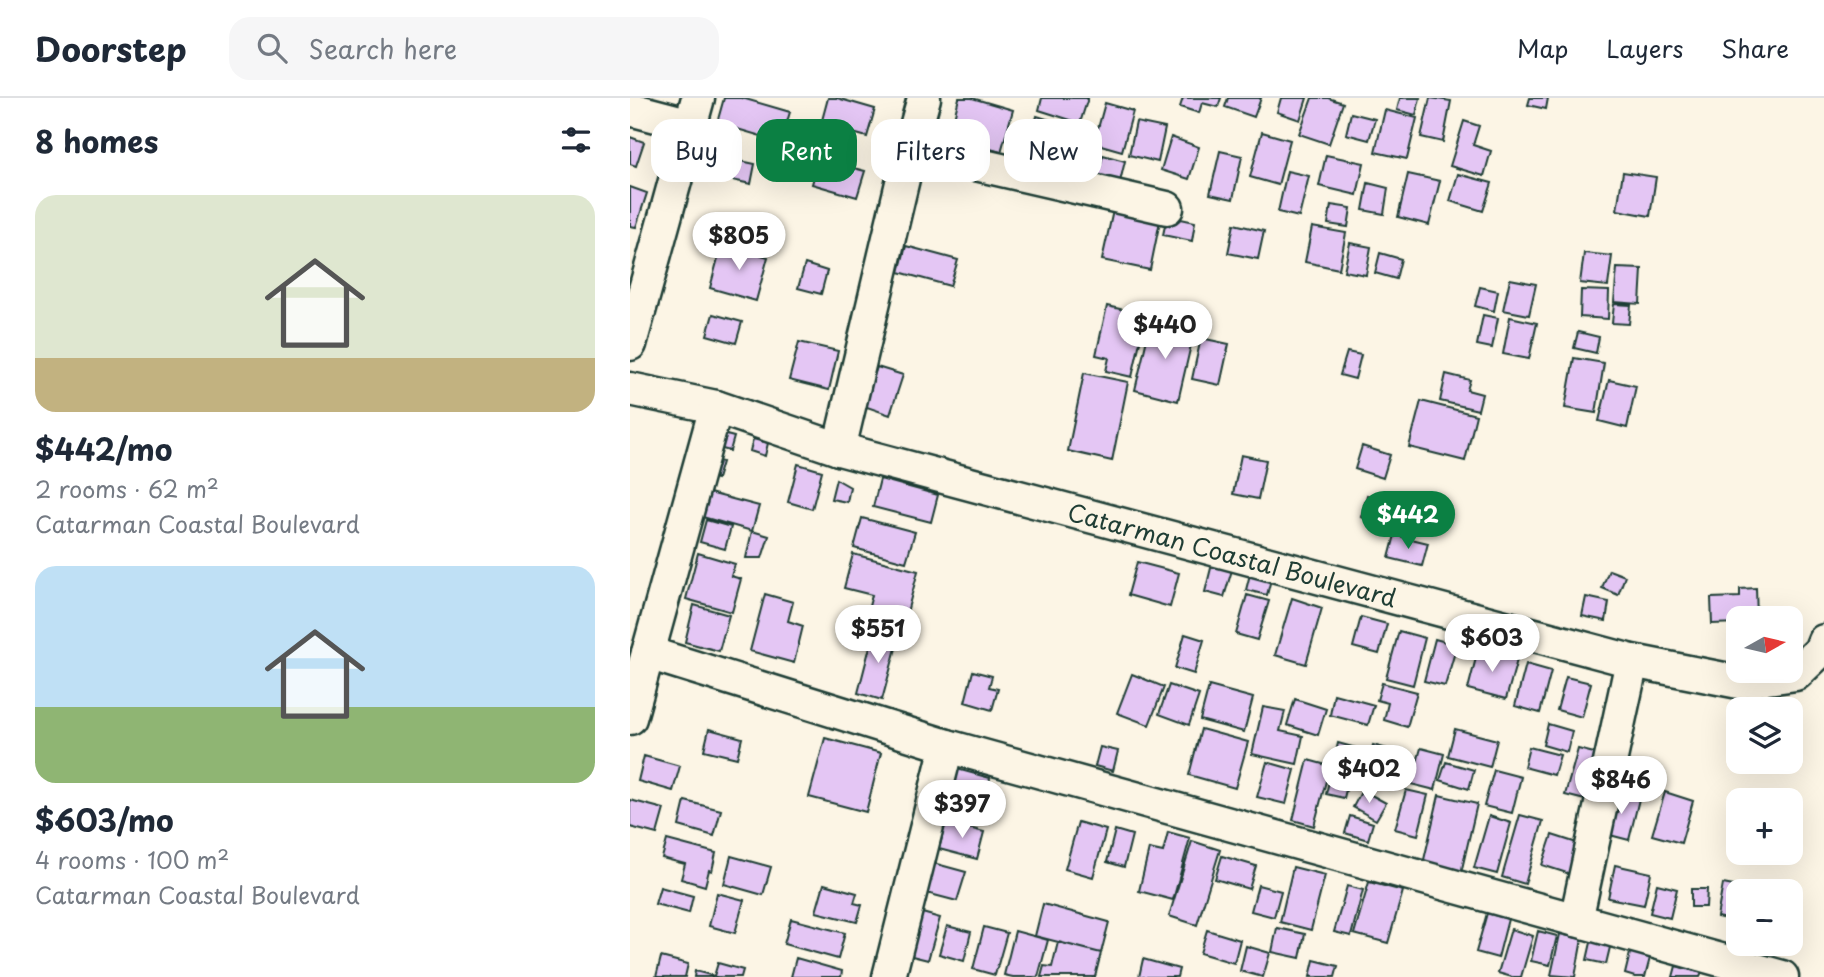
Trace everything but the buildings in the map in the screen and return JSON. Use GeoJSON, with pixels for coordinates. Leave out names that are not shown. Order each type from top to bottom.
{"type":"FeatureCollection","features":[{"type":"Feature","properties":{"kind":"street"},"geometry":{"type":"LineString","coordinates":[[918,119],[924,98]]}},
{"type":"Feature","properties":{"kind":"street"},"geometry":{"type":"LineString","coordinates":[[630,109],[695,112],[630,344]]}},
{"type":"Feature","properties":{"kind":"street"},"geometry":{"type":"LineString","coordinates":[[990,167],[1167,208]]}},
{"type":"Feature","properties":{"kind":"street"},"geometry":{"type":"LineString","coordinates":[[839,449],[902,182]]}},
{"type":"Feature","properties":{"kind":"street","name":"Catarman Coastal Boulevard"},"geometry":{"type":"LineString","coordinates":[[630,389],[716,407],[839,449],[1632,661],[1739,682],[1796,674],[1820,651],[1824,641]]}},
{"type":"Feature","properties":{"kind":"street"},"geometry":{"type":"LineString","coordinates":[[630,718],[716,407]]}},
{"type":"Feature","properties":{"kind":"street"},"geometry":{"type":"LineString","coordinates":[[648,653],[947,746],[1782,977]]}},
{"type":"Feature","properties":{"kind":"street"},"geometry":{"type":"LineString","coordinates":[[1576,920],[1632,661]]}},
{"type":"Feature","properties":{"kind":"street"},"geometry":{"type":"LineString","coordinates":[[899,975],[947,746]]}}]}
